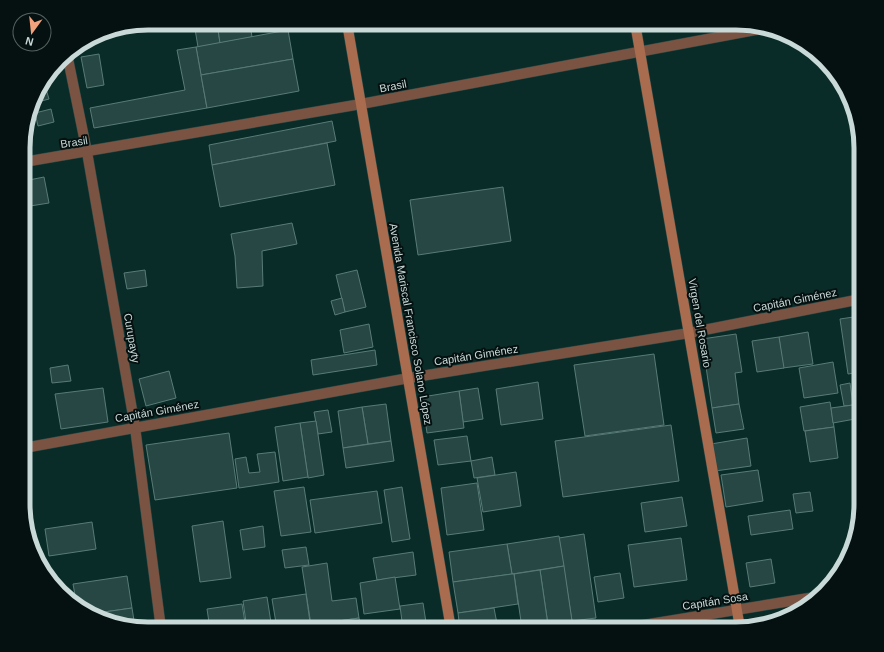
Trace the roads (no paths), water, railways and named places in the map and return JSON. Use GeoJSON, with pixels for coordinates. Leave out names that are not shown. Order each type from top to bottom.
{"type":"FeatureCollection","features":[{"type":"Feature","properties":{"kind":"main road","name":"Avenida Mariscal Francisco Solano López"},"geometry":{"type":"LineString","coordinates":[[347,30],[450,622]]}},
{"type":"Feature","properties":{"kind":"main road","name":"Virgen del Rosario"},"geometry":{"type":"LineString","coordinates":[[636,30],[739,622]]}},
{"type":"Feature","properties":{"kind":"street","name":"Brasil"},"geometry":{"type":"LineString","coordinates":[[30,161],[361,104],[750,31]]}},
{"type":"Feature","properties":{"kind":"street","name":"Curupayty"},"geometry":{"type":"LineString","coordinates":[[68,61],[87,152],[135,427],[160,622]]}},
{"type":"Feature","properties":{"kind":"street","name":"Capitán Giménez"},"geometry":{"type":"LineString","coordinates":[[30,447],[408,378],[689,332],[854,300]]}},
{"type":"Feature","properties":{"kind":"street","name":"Capitán Sosa"},"geometry":{"type":"LineString","coordinates":[[662,622],[808,598]]}}]}
